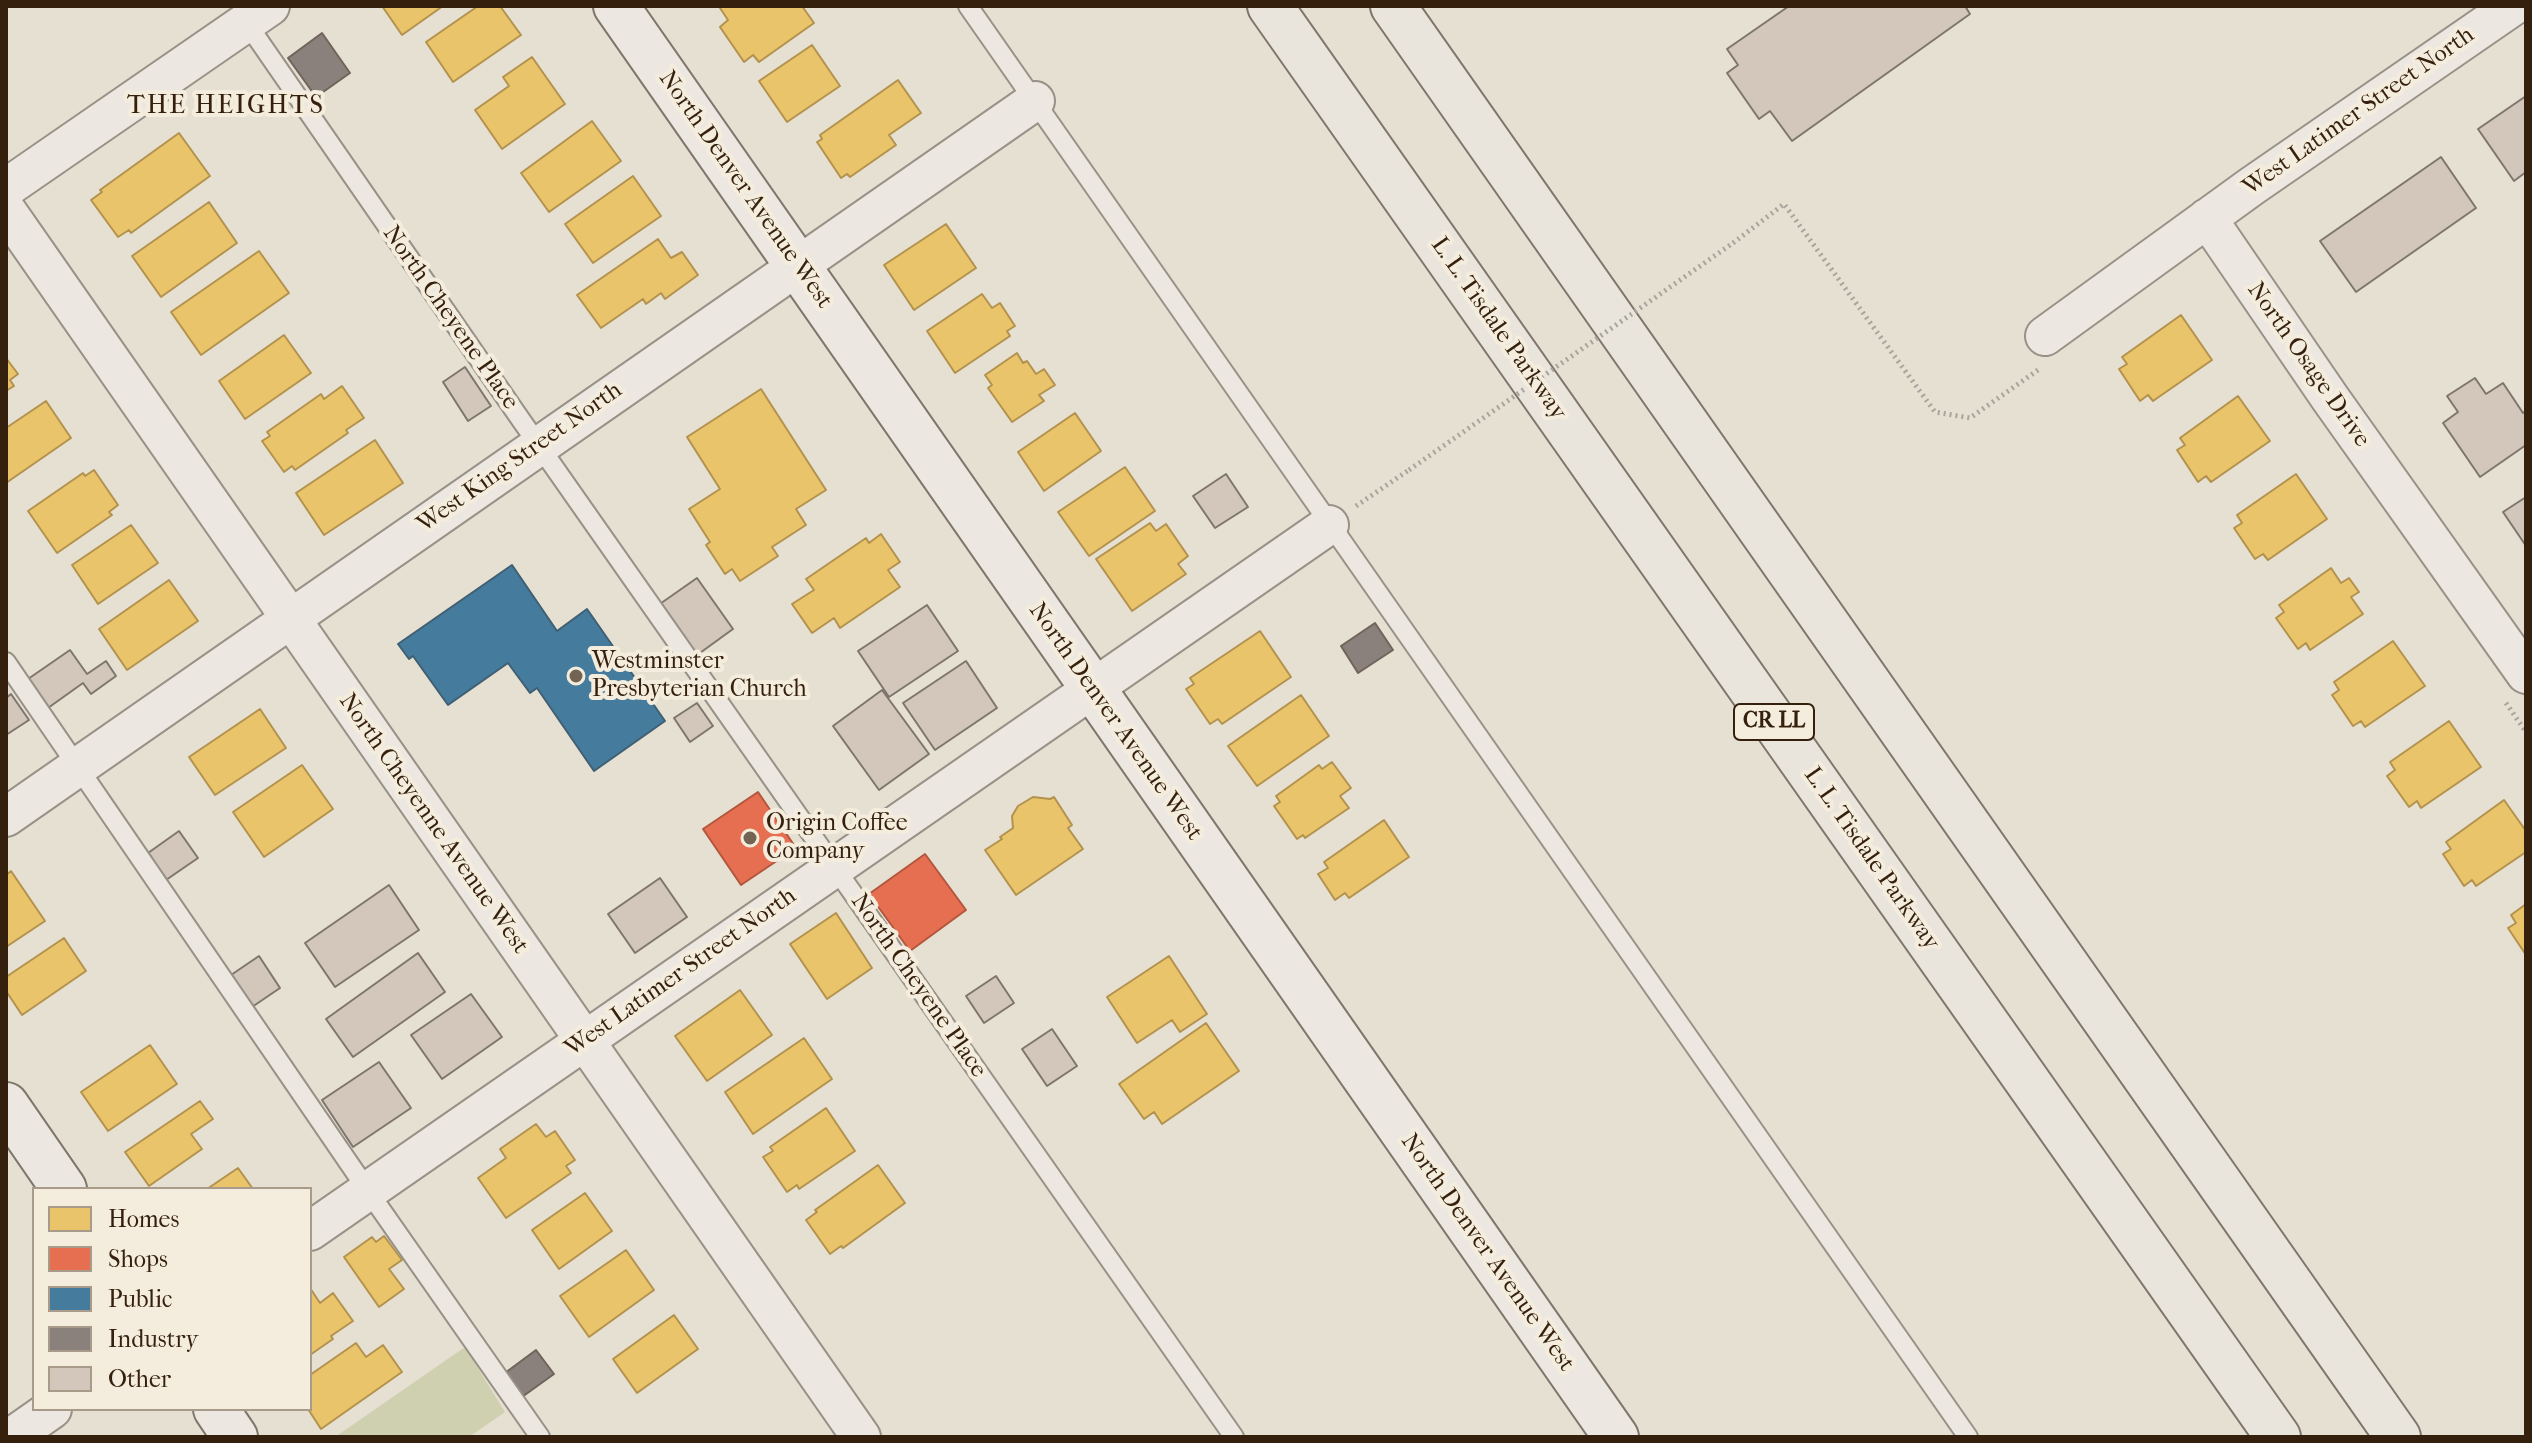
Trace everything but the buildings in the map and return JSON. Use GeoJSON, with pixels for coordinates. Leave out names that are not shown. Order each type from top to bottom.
{"type":"FeatureCollection","features":[{"type":"Feature","properties":{"kind":"highway","name":"L. L. Tisdale Parkway"},"geometry":{"type":"LineString","coordinates":[[1270,6],[2278,1437]]}},
{"type":"Feature","properties":{"kind":"highway"},"geometry":{"type":"LineString","coordinates":[[1393,6],[2398,1437]]}},
{"type":"Feature","properties":{"kind":"street","name":"North Denver Avenue West"},"geometry":{"type":"LineString","coordinates":[[616,6],[1616,1437]]}},
{"type":"Feature","properties":{"kind":"street","name":"West Latimer Street North"},"geometry":{"type":"LineString","coordinates":[[2207,218],[2513,6]]}},
{"type":"Feature","properties":{"kind":"street"},"geometry":{"type":"LineString","coordinates":[[6,188],[258,14]]}},
{"type":"Feature","properties":{"kind":"street","name":"West King Street North"},"geometry":{"type":"LineString","coordinates":[[6,817],[1035,101]]}},
{"type":"Feature","properties":{"kind":"street","name":"North Cheyenne Avenue West"},"geometry":{"type":"LineString","coordinates":[[6,210],[861,1437]]}},
{"type":"Feature","properties":{"kind":"street"},"geometry":{"type":"LineString","coordinates":[[2047,350],[2207,218]]}},
{"type":"Feature","properties":{"kind":"street","name":"North Osage Drive"},"geometry":{"type":"LineString","coordinates":[[2207,218],[2338,410],[2526,674]]}},
{"type":"Feature","properties":{"kind":"street","name":"West Latimer Street North"},"geometry":{"type":"LineString","coordinates":[[312,1230],[1340,517]]}},
{"type":"Feature","properties":{"kind":"street"},"geometry":{"type":"LineString","coordinates":[[6,1105],[63,1187]]}},
{"type":"Feature","properties":{"kind":"street"},"geometry":{"type":"LineString","coordinates":[[12,1437],[49,1411]]}},
{"type":"Feature","properties":{"kind":"street"},"geometry":{"type":"LineString","coordinates":[[217,1411],[235,1437]]}},
{"type":"Feature","properties":{"kind":"lane"},"geometry":{"type":"LineString","coordinates":[[968,6],[1340,517],[1968,1437]]}},
{"type":"Feature","properties":{"kind":"lane","name":"North Cheyene Place"},"geometry":{"type":"LineString","coordinates":[[258,14],[538,445],[1234,1437]]}},
{"type":"Feature","properties":{"kind":"lane"},"geometry":{"type":"LineString","coordinates":[[6,662],[540,1437]]}},
{"type":"Feature","properties":{"kind":"path"},"geometry":{"type":"LineString","coordinates":[[1340,517],[1733,243],[1784,204],[1935,412],[1970,418],[2047,350]]}},
{"type":"Feature","properties":{"kind":"green space"},"geometry":{"type":"Polygon","coordinates":[[[465,1347],[505,1412],[469,1437],[335,1437],[465,1347]]]}},
{"type":"Feature","properties":{"kind":"place","name":"Westminster Presbyterian Church"},"geometry":{"type":"Point","coordinates":[576,676]}},
{"type":"Feature","properties":{"kind":"place","name":"Origin Coffee Company"},"geometry":{"type":"Point","coordinates":[750,838]}},
{"type":"Feature","properties":{"kind":"district","name":"THE HEIGHTS"},"geometry":{"type":"Point","coordinates":[226,107]}}]}
